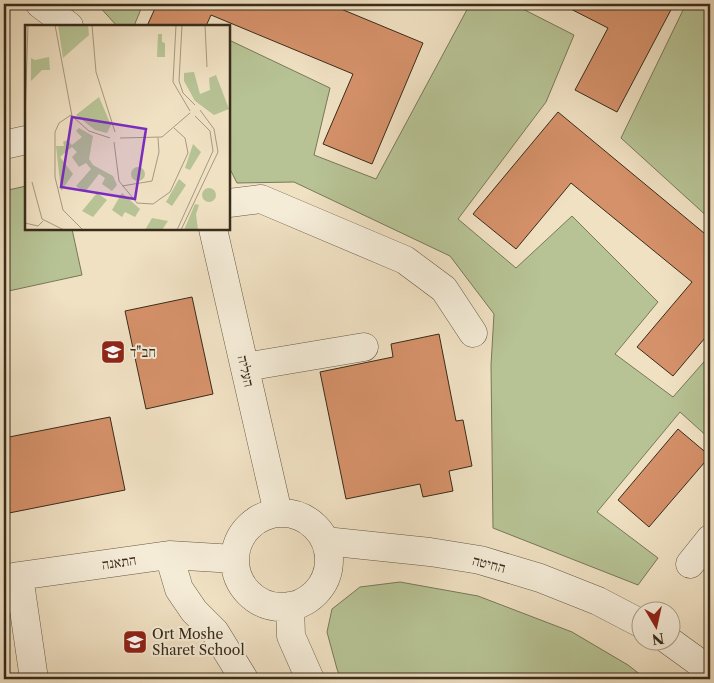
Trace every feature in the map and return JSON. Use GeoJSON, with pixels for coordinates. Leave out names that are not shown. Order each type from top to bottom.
{"type":"FeatureCollection","features":[{"type":"Feature","properties":{"kind":"street"},"geometry":{"type":"LineString","coordinates":[[40,4],[68,25]]}},
{"type":"Feature","properties":{"kind":"street"},"geometry":{"type":"LineString","coordinates":[[4,145],[25,140]]}},
{"type":"Feature","properties":{"kind":"street"},"geometry":{"type":"LineString","coordinates":[[230,202],[261,199],[405,260],[444,289],[473,333]]}},
{"type":"Feature","properties":{"kind":"street","name":"העליה"},"geometry":{"type":"LineString","coordinates":[[213,230],[278,513]]}},
{"type":"Feature","properties":{"kind":"street"},"geometry":{"type":"LineString","coordinates":[[245,367],[364,347]]}},
{"type":"Feature","properties":{"kind":"street"},"geometry":{"type":"LineString","coordinates":[[278,513],[293,514],[306,519],[318,528],[326,541],[330,554],[329,569],[324,582],[316,594],[304,602],[276,607],[263,603],[251,595],[242,585],[235,559],[238,545],[244,533],[253,523],[265,516],[278,513]]}},
{"type":"Feature","properties":{"kind":"street"},"geometry":{"type":"LineString","coordinates":[[690,564],[710,539]]}},
{"type":"Feature","properties":{"kind":"street","name":"החיטה"},"geometry":{"type":"LineString","coordinates":[[326,541],[430,552],[480,560],[540,578],[598,601],[632,619]]}},
{"type":"Feature","properties":{"kind":"street"},"geometry":{"type":"LineString","coordinates":[[169,555],[179,588],[194,610],[215,632],[244,679]]}},
{"type":"Feature","properties":{"kind":"street","name":"התאנה"},"geometry":{"type":"LineString","coordinates":[[11,578],[169,555],[235,559]]}},
{"type":"Feature","properties":{"kind":"street"},"geometry":{"type":"LineString","coordinates":[[11,578],[34,679]]}},
{"type":"Feature","properties":{"kind":"street"},"geometry":{"type":"LineString","coordinates":[[290,606],[291,636],[310,679]]}},
{"type":"Feature","properties":{"kind":"street"},"geometry":{"type":"LineString","coordinates":[[682,650],[710,674]]}},
{"type":"Feature","properties":{"kind":"green space"},"geometry":{"type":"Polygon","coordinates":[[[97,4],[143,4],[134,25],[116,25],[97,4]]]}},
{"type":"Feature","properties":{"kind":"green space"},"geometry":{"type":"Polygon","coordinates":[[[470,4],[513,4],[574,35],[546,102],[458,219],[516,268],[572,216],[658,302],[615,354],[673,397],[710,355],[710,439],[680,412],[597,512],[658,558],[638,585],[493,528],[491,365],[494,314],[450,256],[294,182],[237,183],[230,169],[230,40],[330,88],[314,155],[376,179],[470,4]]]}},
{"type":"Feature","properties":{"kind":"green space"},"geometry":{"type":"Polygon","coordinates":[[[686,4],[710,4],[710,219],[621,138],[686,4]]]}},
{"type":"Feature","properties":{"kind":"green space"},"geometry":{"type":"Polygon","coordinates":[[[25,186],[25,230],[72,230],[82,275],[4,292],[4,191],[25,186]]]}},
{"type":"Feature","properties":{"kind":"green space"},"geometry":{"type":"Polygon","coordinates":[[[400,582],[478,596],[572,632],[628,665],[646,679],[341,679],[327,632],[332,609],[360,587],[400,582]]]}},
{"type":"Feature","properties":{"kind":"building"},"geometry":{"type":"Polygon","coordinates":[[[157,4],[329,4],[423,43],[372,164],[323,144],[353,74],[211,15],[206,25],[147,25],[157,4]]]}},
{"type":"Feature","properties":{"kind":"building"},"geometry":{"type":"Polygon","coordinates":[[[561,4],[674,4],[617,112],[575,90],[608,28],[561,4]]]}},
{"type":"Feature","properties":{"kind":"building"},"geometry":{"type":"Polygon","coordinates":[[[558,112],[710,238],[710,332],[673,376],[637,347],[692,282],[571,183],[516,249],[473,214],[558,112]]]}},
{"type":"Feature","properties":{"kind":"building"},"geometry":{"type":"Polygon","coordinates":[[[192,297],[213,394],[146,409],[125,311],[192,297]]]}},
{"type":"Feature","properties":{"kind":"building"},"geometry":{"type":"Polygon","coordinates":[[[439,334],[456,421],[463,420],[472,466],[449,471],[453,491],[423,497],[420,484],[346,499],[320,372],[393,357],[391,344],[439,334]]]}},
{"type":"Feature","properties":{"kind":"building"},"geometry":{"type":"Polygon","coordinates":[[[110,417],[125,490],[4,514],[4,438],[110,417]]]}},
{"type":"Feature","properties":{"kind":"building"},"geometry":{"type":"Polygon","coordinates":[[[678,429],[710,456],[649,527],[618,500],[678,429]]]}},
{"type":"Feature","properties":{"kind":"place","name":"חב\"ד"},"geometry":{"type":"Point","coordinates":[113,352]}},
{"type":"Feature","properties":{"kind":"place","name":"Ort Moshe Sharet School"},"geometry":{"type":"Point","coordinates":[135,642]}}]}
